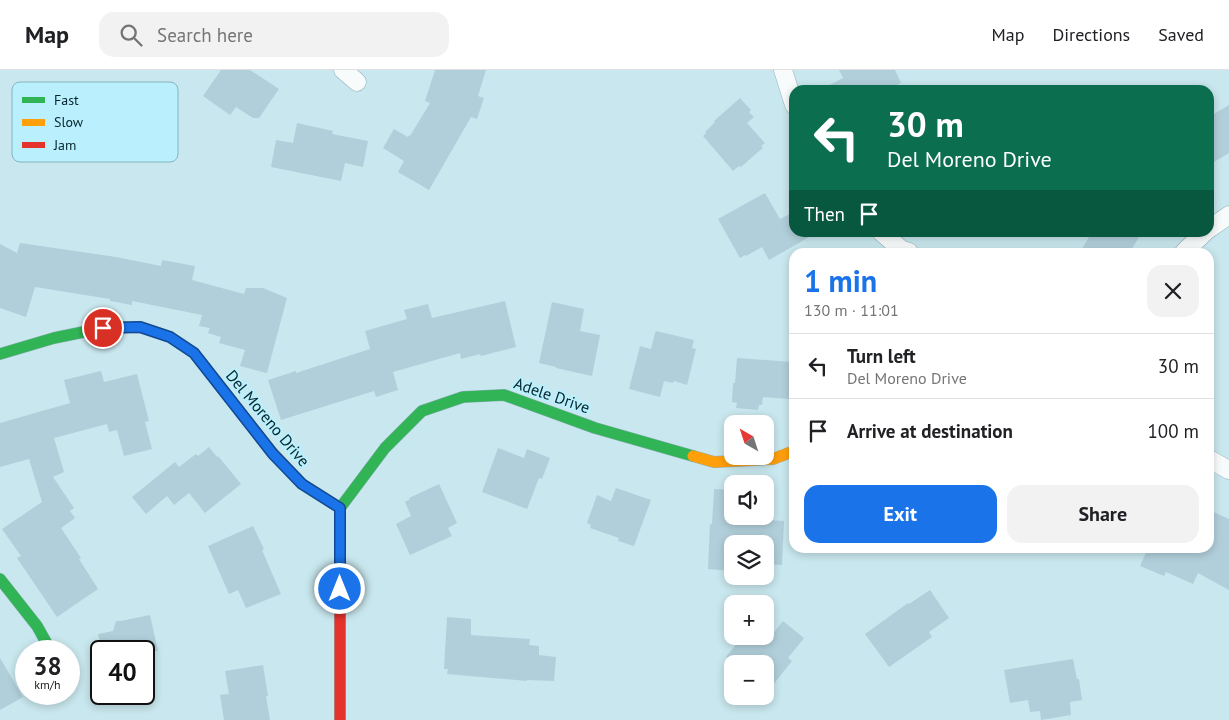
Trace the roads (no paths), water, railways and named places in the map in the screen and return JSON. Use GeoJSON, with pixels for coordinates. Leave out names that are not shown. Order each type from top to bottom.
{"type":"FeatureCollection","features":[{"type":"Feature","properties":{"kind":"street"},"geometry":{"type":"LineString","coordinates":[[343,70],[356,82]]}},
{"type":"Feature","properties":{"kind":"street"},"geometry":{"type":"LineString","coordinates":[[783,70],[789,89]]}},
{"type":"Feature","properties":{"kind":"street"},"geometry":{"type":"LineString","coordinates":[[1214,226],[1229,215]]}},
{"type":"Feature","properties":{"kind":"street"},"geometry":{"type":"LineString","coordinates":[[887,237],[900,248]]}},
{"type":"Feature","properties":{"kind":"street"},"geometry":{"type":"LineString","coordinates":[[1188,248],[1200,237]]}},
{"type":"Feature","properties":{"kind":"street","name":"Del Moreno Drive"},"geometry":{"type":"LineString","coordinates":[[0,354],[54,338],[103,328],[140,327],[170,337],[194,353],[273,454],[302,484],[340,508]]}},
{"type":"Feature","properties":{"kind":"street","name":"Adele Drive"},"geometry":{"type":"LineString","coordinates":[[340,508],[384,448],[422,411],[462,397],[504,395],[595,428],[714,462],[773,459],[789,453]]}},
{"type":"Feature","properties":{"kind":"street"},"geometry":{"type":"LineString","coordinates":[[1214,462],[1229,470]]}},
{"type":"Feature","properties":{"kind":"street"},"geometry":{"type":"LineString","coordinates":[[340,508],[340,720]]}},
{"type":"Feature","properties":{"kind":"street"},"geometry":{"type":"LineString","coordinates":[[0,579],[38,626],[45,640]]}}]}
